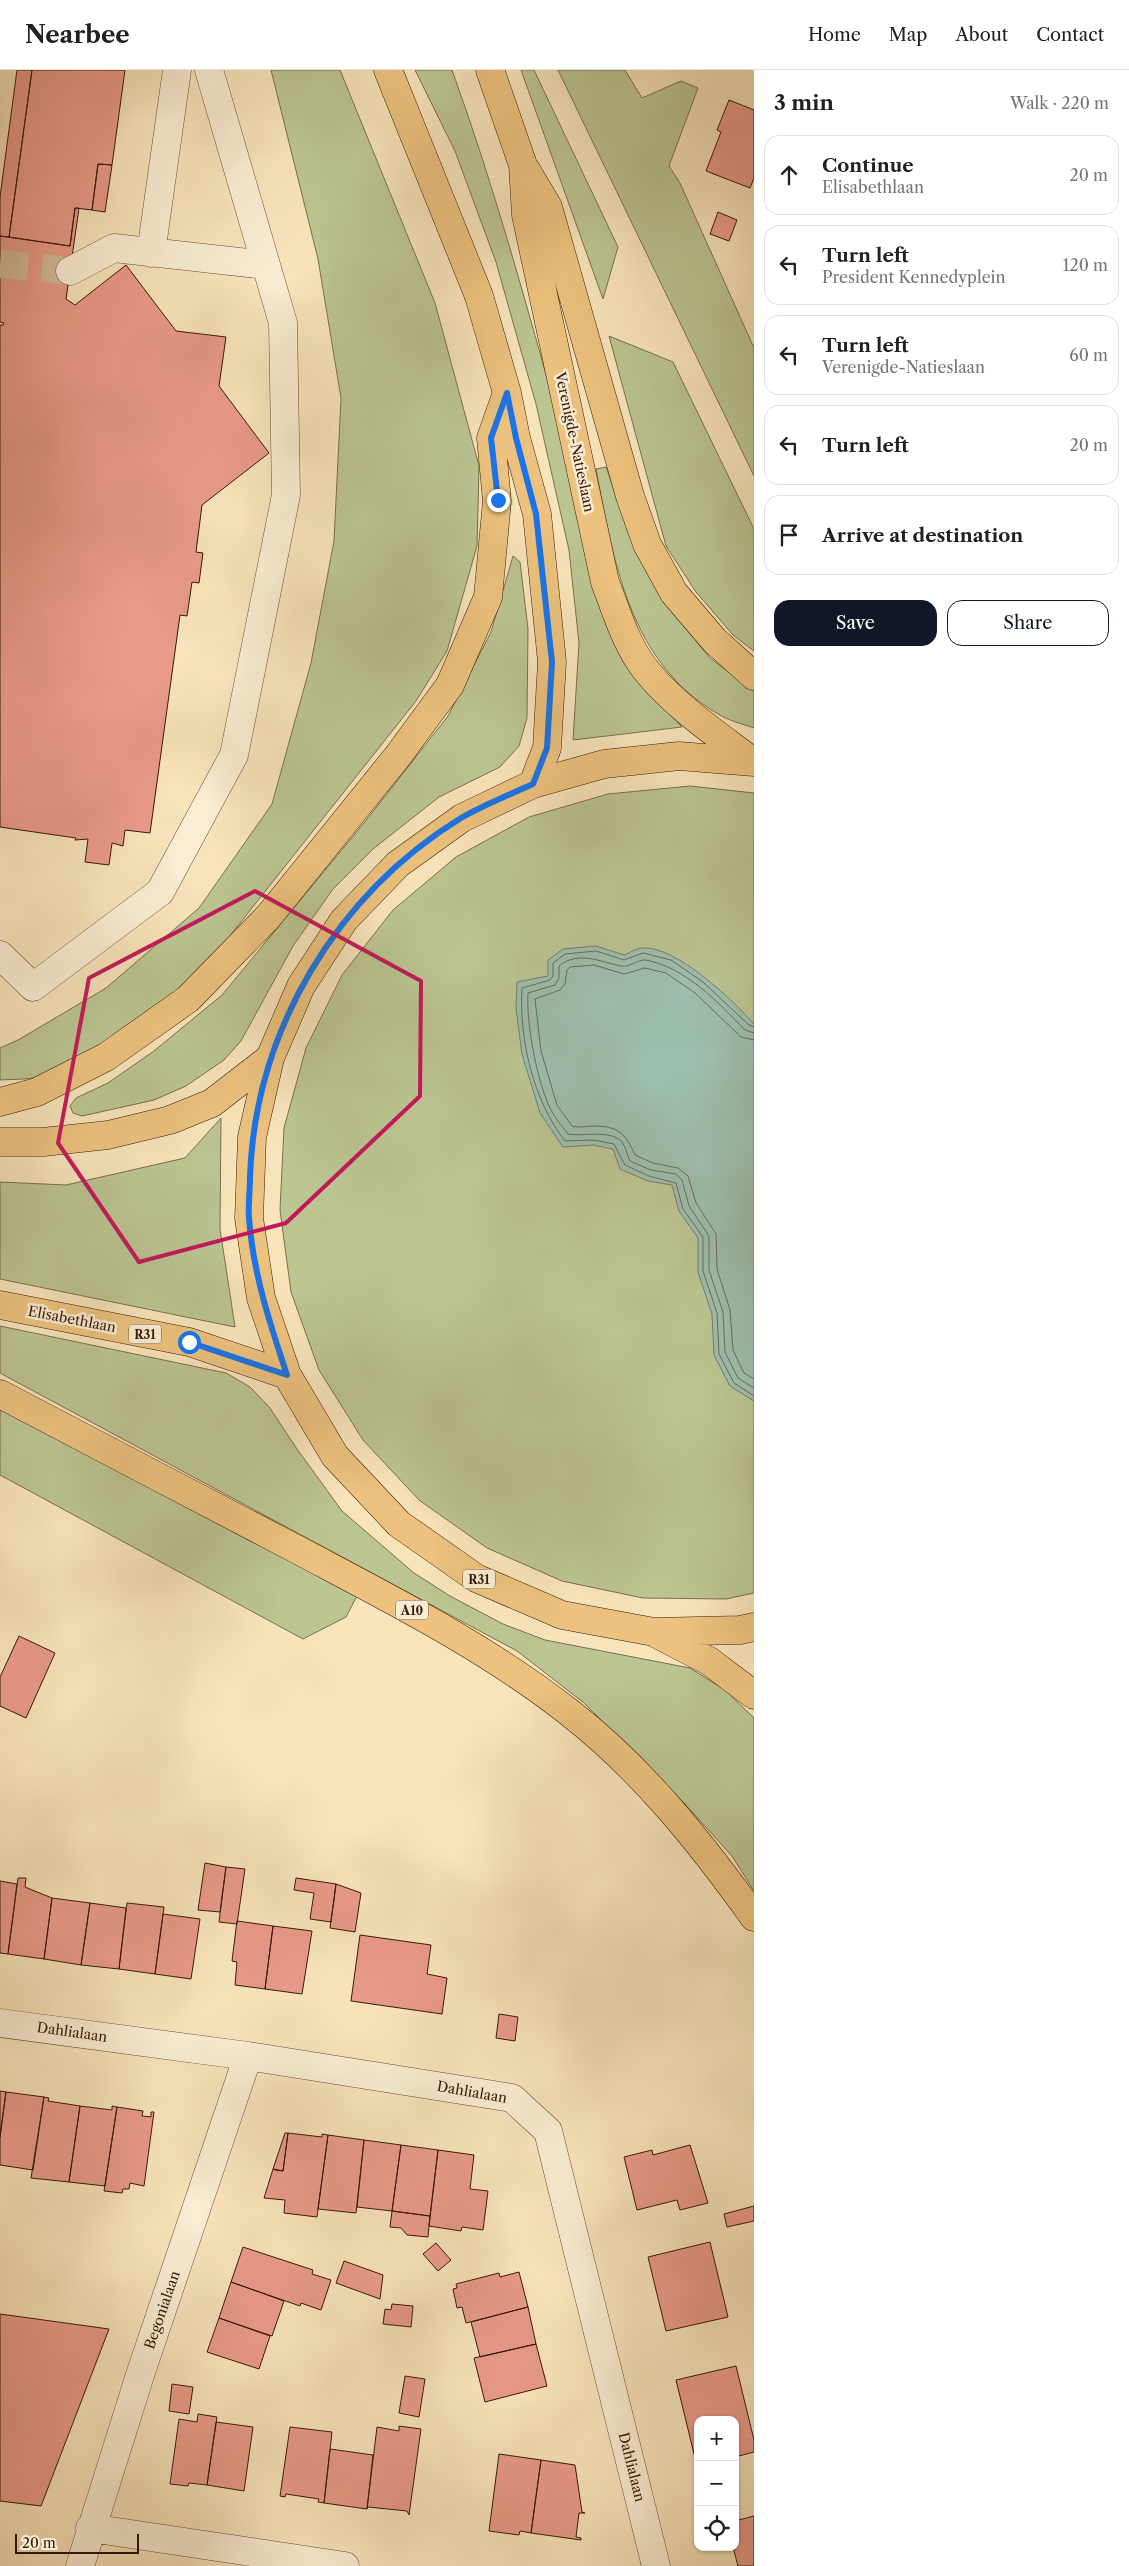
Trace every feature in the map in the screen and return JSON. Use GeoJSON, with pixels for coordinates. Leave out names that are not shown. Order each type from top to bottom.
{"type":"FeatureCollection","features":[{"type":"Feature","properties":{"kind":"main road"},"geometry":{"type":"LineString","coordinates":[[388,70],[479,296],[507,393],[516,438],[536,514],[552,662],[547,748],[533,784]]}},
{"type":"Feature","properties":{"kind":"main road","name":"Verenigde-Natieslaan"},"geometry":{"type":"LineString","coordinates":[[490,70],[523,165],[526,215],[605,582],[622,628],[649,675],[692,715],[754,762]]}},
{"type":"Feature","properties":{"kind":"main road"},"geometry":{"type":"LineString","coordinates":[[523,165],[548,208],[630,496],[647,544],[674,593],[714,640],[754,676]]}},
{"type":"Feature","properties":{"kind":"main road"},"geometry":{"type":"LineString","coordinates":[[0,1102],[37,1092],[106,1057],[188,999],[268,917],[397,757],[450,685],[488,597],[498,500],[491,438],[507,393]]}},
{"type":"Feature","properties":{"kind":"main road","name":"R31"},"geometry":{"type":"LineString","coordinates":[[754,762],[679,756],[604,764],[533,784],[462,818],[398,864],[344,920],[301,986],[270,1058],[252,1137],[249,1218],[261,1298],[287,1375],[335,1456],[399,1524],[476,1578],[562,1615],[654,1632],[740,1630],[754,1627]]}},
{"type":"Feature","properties":{"kind":"main road","name":"R31"},"geometry":{"type":"LineString","coordinates":[[0,1142],[43,1142],[108,1135],[170,1120],[212,1103],[270,1058]]}},
{"type":"Feature","properties":{"kind":"main road","name":"Elisabethlaan"},"geometry":{"type":"LineString","coordinates":[[0,1305],[189,1342],[287,1375]]}},
{"type":"Feature","properties":{"kind":"main road","name":"A10"},"geometry":{"type":"LineString","coordinates":[[0,1394],[433,1621],[507,1666],[572,1714],[643,1779],[706,1850],[754,1917]]}},
{"type":"Feature","properties":{"kind":"main road"},"geometry":{"type":"LineString","coordinates":[[654,1632],[709,1661],[754,1695]]}},
{"type":"Feature","properties":{"kind":"street"},"geometry":{"type":"LineString","coordinates":[[151,253],[177,70]]}},
{"type":"Feature","properties":{"kind":"street"},"geometry":{"type":"LineString","coordinates":[[0,955],[33,987],[160,892],[234,755],[286,495],[283,323],[209,70]]}},
{"type":"Feature","properties":{"kind":"street"},"geometry":{"type":"LineString","coordinates":[[70,271],[114,248],[266,265]]}},
{"type":"Feature","properties":{"kind":"street","name":"Dahlialaan"},"geometry":{"type":"LineString","coordinates":[[0,2022],[248,2056],[512,2098],[548,2131],[656,2566]]}},
{"type":"Feature","properties":{"kind":"street","name":"Begonialaan"},"geometry":{"type":"LineString","coordinates":[[80,2566],[90,2528],[248,2056]]}},
{"type":"Feature","properties":{"kind":"street"},"geometry":{"type":"LineString","coordinates":[[90,2528],[345,2566]]}},
{"type":"Feature","properties":{"kind":"highlighted area"},"geometry":{"type":"Polygon","coordinates":[[[255,891],[421,981],[420,1096],[286,1223],[139,1262],[58,1143],[89,978],[255,891]]]}},
{"type":"Feature","properties":{"kind":"green space"},"geometry":{"type":"Polygon","coordinates":[[[271,70],[340,70],[435,303],[479,466],[477,546],[447,651],[416,701],[206,966],[151,1013],[88,1055],[41,1077],[0,1080],[0,1048],[18,1040],[106,988],[199,908],[272,804],[311,663],[334,541],[341,398],[318,259],[271,70]]]}},
{"type":"Feature","properties":{"kind":"green space"},"geometry":{"type":"Polygon","coordinates":[[[415,70],[452,70],[496,202],[560,425],[585,550],[601,611],[613,640],[634,676],[682,727],[573,740],[579,643],[569,550],[536,404],[496,262],[455,151],[415,70]]]}},
{"type":"Feature","properties":{"kind":"green space"},"geometry":{"type":"Polygon","coordinates":[[[521,70],[534,70],[618,247],[603,299],[521,70]]]}},
{"type":"Feature","properties":{"kind":"green space"},"geometry":{"type":"Polygon","coordinates":[[[558,70],[625,70],[642,98],[681,81],[698,88],[669,166],[680,183],[754,348],[754,476],[558,70]]]}},
{"type":"Feature","properties":{"kind":"green space"},"geometry":{"type":"Polygon","coordinates":[[[609,336],[673,362],[754,529],[754,651],[733,635],[696,592],[666,546],[609,336]]]}},
{"type":"Feature","properties":{"kind":"green space"},"geometry":{"type":"Polygon","coordinates":[[[606,467],[634,546],[685,627],[710,658],[754,691],[754,728],[718,714],[688,692],[664,667],[645,638],[630,607],[610,539],[596,469],[606,467]]]}},
{"type":"Feature","properties":{"kind":"green space"},"geometry":{"type":"Polygon","coordinates":[[[513,556],[520,562],[528,629],[527,718],[519,746],[500,767],[439,797],[373,849],[333,889],[293,946],[241,1041],[224,1060],[186,1086],[154,1100],[82,1116],[73,1113],[70,1106],[76,1098],[108,1083],[154,1051],[222,995],[364,823],[448,716],[491,632],[513,556]]]}},
{"type":"Feature","properties":{"kind":"green space"},"geometry":{"type":"Polygon","coordinates":[[[690,786],[754,793],[754,1593],[726,1599],[643,1598],[562,1581],[487,1548],[419,1500],[363,1440],[319,1370],[291,1292],[280,1210],[284,1128],[306,1048],[342,975],[393,910],[456,857],[529,817],[608,794],[690,786]]]}},
{"type":"Feature","properties":{"kind":"green space"},"geometry":{"type":"Polygon","coordinates":[[[221,1118],[220,1229],[235,1327],[0,1279],[0,1182],[66,1185],[185,1158],[221,1118]]]}},
{"type":"Feature","properties":{"kind":"green space"},"geometry":{"type":"Polygon","coordinates":[[[0,1326],[226,1373],[250,1387],[270,1408],[342,1511],[414,1573],[450,1596],[503,1624],[545,1640],[690,1668],[725,1690],[754,1718],[754,1891],[732,1856],[684,1803],[584,1703],[517,1651],[0,1373],[0,1326]]]}},
{"type":"Feature","properties":{"kind":"green space"},"geometry":{"type":"Polygon","coordinates":[[[0,1408],[357,1596],[346,1617],[303,1639],[0,1475],[0,1408]]]}},
{"type":"Feature","properties":{"kind":"water"},"geometry":{"type":"Polygon","coordinates":[[[596,946],[624,955],[642,948],[655,949],[670,955],[686,964],[718,989],[754,1024],[754,1401],[730,1386],[714,1355],[712,1314],[698,1272],[698,1238],[679,1211],[672,1185],[648,1181],[620,1169],[613,1149],[593,1145],[563,1147],[540,1113],[522,1054],[516,1008],[517,982],[548,976],[548,960],[563,949],[596,946]]]}},
{"type":"Feature","properties":{"kind":"building"},"geometry":{"type":"Polygon","coordinates":[[[17,70],[32,70],[9,237],[0,236],[0,197],[17,70]]]}},
{"type":"Feature","properties":{"kind":"building"},"geometry":{"type":"Polygon","coordinates":[[[32,70],[125,70],[112,165],[98,164],[92,210],[75,208],[70,246],[9,237],[32,70]]]}},
{"type":"Feature","properties":{"kind":"building"},"geometry":{"type":"Polygon","coordinates":[[[729,100],[754,110],[754,178],[750,188],[706,171],[721,132],[717,130],[729,100]]]}},
{"type":"Feature","properties":{"kind":"building"},"geometry":{"type":"Polygon","coordinates":[[[98,164],[112,165],[105,212],[92,210],[98,164]]]}},
{"type":"Feature","properties":{"kind":"building"},"geometry":{"type":"Polygon","coordinates":[[[75,208],[79,208],[66,299],[75,305],[126,265],[176,331],[226,337],[219,386],[269,453],[202,505],[196,552],[203,553],[199,583],[192,582],[187,616],[180,615],[150,833],[125,830],[123,846],[112,843],[109,865],[85,862],[88,839],[75,840],[76,838],[0,827],[0,325],[4,323],[0,322],[0,236],[70,246],[75,208]]]}},
{"type":"Feature","properties":{"kind":"building"},"geometry":{"type":"Polygon","coordinates":[[[718,212],[737,220],[729,241],[710,234],[718,212]]]}},
{"type":"Feature","properties":{"kind":"building"},"geometry":{"type":"Polygon","coordinates":[[[19,1636],[55,1653],[26,1718],[0,1706],[0,1677],[19,1636]]]}},
{"type":"Feature","properties":{"kind":"building"},"geometry":{"type":"Polygon","coordinates":[[[205,1863],[226,1867],[220,1912],[198,1910],[205,1863]]]}},
{"type":"Feature","properties":{"kind":"building"},"geometry":{"type":"Polygon","coordinates":[[[226,1867],[245,1869],[237,1924],[219,1922],[226,1867]]]}},
{"type":"Feature","properties":{"kind":"building"},"geometry":{"type":"Polygon","coordinates":[[[18,1878],[26,1878],[25,1887],[52,1898],[44,1959],[8,1954],[18,1878]]]}},
{"type":"Feature","properties":{"kind":"building"},"geometry":{"type":"Polygon","coordinates":[[[296,1878],[336,1884],[331,1922],[310,1919],[314,1893],[294,1890],[296,1878]]]}},
{"type":"Feature","properties":{"kind":"building"},"geometry":{"type":"Polygon","coordinates":[[[0,1881],[17,1884],[8,1954],[0,1953],[0,1881]]]}},
{"type":"Feature","properties":{"kind":"building"},"geometry":{"type":"Polygon","coordinates":[[[336,1884],[361,1893],[355,1932],[330,1928],[336,1884]]]}},
{"type":"Feature","properties":{"kind":"building"},"geometry":{"type":"Polygon","coordinates":[[[52,1898],[90,1903],[81,1965],[44,1959],[52,1898]]]}},
{"type":"Feature","properties":{"kind":"building"},"geometry":{"type":"Polygon","coordinates":[[[90,1903],[126,1908],[119,1969],[81,1965],[90,1903]]]}},
{"type":"Feature","properties":{"kind":"building"},"geometry":{"type":"Polygon","coordinates":[[[127,1903],[164,1907],[155,1974],[119,1969],[127,1903]]]}},
{"type":"Feature","properties":{"kind":"building"},"geometry":{"type":"Polygon","coordinates":[[[163,1914],[200,1919],[191,1979],[155,1974],[163,1914]]]}},
{"type":"Feature","properties":{"kind":"building"},"geometry":{"type":"Polygon","coordinates":[[[237,1921],[273,1926],[265,1989],[235,1985],[237,1962],[232,1961],[237,1921]]]}},
{"type":"Feature","properties":{"kind":"building"},"geometry":{"type":"Polygon","coordinates":[[[273,1926],[312,1931],[302,1994],[265,1989],[273,1926]]]}},
{"type":"Feature","properties":{"kind":"building"},"geometry":{"type":"Polygon","coordinates":[[[360,1935],[431,1945],[427,1974],[447,1978],[442,2014],[351,2001],[360,1935]]]}},
{"type":"Feature","properties":{"kind":"building"},"geometry":{"type":"Polygon","coordinates":[[[499,2014],[518,2017],[515,2041],[496,2038],[499,2014]]]}},
{"type":"Feature","properties":{"kind":"building"},"geometry":{"type":"Polygon","coordinates":[[[0,2091],[6,2092],[0,2137],[0,2091]]]}},
{"type":"Feature","properties":{"kind":"building"},"geometry":{"type":"Polygon","coordinates":[[[6,2092],[44,2097],[33,2170],[0,2165],[0,2137],[6,2092]]]}},
{"type":"Feature","properties":{"kind":"building"},"geometry":{"type":"Polygon","coordinates":[[[44,2097],[49,2098],[48,2101],[80,2106],[69,2182],[31,2178],[44,2097]]]}},
{"type":"Feature","properties":{"kind":"building"},"geometry":{"type":"Polygon","coordinates":[[[80,2106],[112,2110],[112,2106],[117,2107],[105,2186],[69,2182],[80,2106]]]}},
{"type":"Feature","properties":{"kind":"building"},"geometry":{"type":"Polygon","coordinates":[[[117,2107],[143,2111],[142,2116],[151,2117],[151,2112],[154,2112],[144,2186],[130,2183],[129,2189],[123,2189],[122,2193],[104,2191],[117,2107]]]}},
{"type":"Feature","properties":{"kind":"building"},"geometry":{"type":"Polygon","coordinates":[[[285,2133],[288,2133],[283,2171],[275,2170],[273,2169],[285,2133]]]}},
{"type":"Feature","properties":{"kind":"building"},"geometry":{"type":"Polygon","coordinates":[[[288,2133],[322,2137],[322,2134],[328,2135],[317,2217],[284,2213],[285,2200],[264,2198],[273,2169],[283,2171],[288,2133]]]}},
{"type":"Feature","properties":{"kind":"building"},"geometry":{"type":"Polygon","coordinates":[[[328,2135],[364,2140],[356,2213],[318,2209],[328,2135]]]}},
{"type":"Feature","properties":{"kind":"building"},"geometry":{"type":"Polygon","coordinates":[[[364,2140],[401,2145],[392,2211],[357,2207],[364,2140]]]}},
{"type":"Feature","properties":{"kind":"building"},"geometry":{"type":"Polygon","coordinates":[[[401,2145],[438,2150],[430,2216],[392,2211],[401,2145]]]}},
{"type":"Feature","properties":{"kind":"building"},"geometry":{"type":"Polygon","coordinates":[[[690,2145],[708,2203],[680,2210],[677,2200],[637,2210],[624,2157],[652,2150],[653,2155],[690,2145]]]}},
{"type":"Feature","properties":{"kind":"building"},"geometry":{"type":"Polygon","coordinates":[[[438,2150],[474,2155],[470,2189],[488,2191],[483,2230],[462,2227],[461,2231],[429,2226],[438,2150]]]}},
{"type":"Feature","properties":{"kind":"building"},"geometry":{"type":"Polygon","coordinates":[[[754,2206],[754,2221],[727,2227],[724,2214],[754,2206]]]}},
{"type":"Feature","properties":{"kind":"building"},"geometry":{"type":"Polygon","coordinates":[[[392,2211],[430,2216],[428,2237],[407,2235],[401,2228],[390,2227],[392,2211]]]}},
{"type":"Feature","properties":{"kind":"building"},"geometry":{"type":"Polygon","coordinates":[[[710,2242],[728,2317],[666,2331],[648,2257],[710,2242]]]}},
{"type":"Feature","properties":{"kind":"building"},"geometry":{"type":"Polygon","coordinates":[[[436,2243],[451,2260],[438,2271],[423,2254],[436,2243]]]}},
{"type":"Feature","properties":{"kind":"building"},"geometry":{"type":"Polygon","coordinates":[[[243,2247],[313,2270],[312,2274],[331,2280],[321,2310],[301,2303],[300,2306],[231,2282],[243,2247]]]}},
{"type":"Feature","properties":{"kind":"building"},"geometry":{"type":"Polygon","coordinates":[[[344,2261],[383,2275],[380,2299],[336,2283],[344,2261]]]}},
{"type":"Feature","properties":{"kind":"building"},"geometry":{"type":"Polygon","coordinates":[[[519,2272],[528,2307],[466,2323],[462,2307],[457,2308],[453,2289],[457,2288],[456,2284],[499,2273],[500,2277],[519,2272]]]}},
{"type":"Feature","properties":{"kind":"building"},"geometry":{"type":"Polygon","coordinates":[[[231,2282],[284,2301],[272,2336],[219,2318],[231,2282]]]}},
{"type":"Feature","properties":{"kind":"building"},"geometry":{"type":"Polygon","coordinates":[[[392,2304],[413,2306],[411,2327],[383,2324],[385,2309],[391,2310],[392,2304]]]}},
{"type":"Feature","properties":{"kind":"building"},"geometry":{"type":"Polygon","coordinates":[[[528,2307],[536,2344],[480,2357],[471,2322],[528,2307]]]}},
{"type":"Feature","properties":{"kind":"building"},"geometry":{"type":"Polygon","coordinates":[[[0,2314],[109,2329],[41,2506],[0,2501],[0,2314]]]}},
{"type":"Feature","properties":{"kind":"building"},"geometry":{"type":"Polygon","coordinates":[[[219,2318],[270,2336],[259,2369],[207,2352],[219,2318]]]}},
{"type":"Feature","properties":{"kind":"building"},"geometry":{"type":"Polygon","coordinates":[[[536,2344],[547,2386],[485,2402],[474,2358],[536,2344]]]}},
{"type":"Feature","properties":{"kind":"building"},"geometry":{"type":"Polygon","coordinates":[[[736,2366],[754,2440],[754,2452],[739,2456],[739,2416],[694,2416],[694,2454],[676,2380],[736,2366]]]}},
{"type":"Feature","properties":{"kind":"building"},"geometry":{"type":"Polygon","coordinates":[[[405,2376],[425,2379],[419,2417],[399,2413],[405,2376]]]}},
{"type":"Feature","properties":{"kind":"building"},"geometry":{"type":"Polygon","coordinates":[[[172,2384],[193,2387],[189,2414],[169,2411],[172,2384]]]}},
{"type":"Feature","properties":{"kind":"building"},"geometry":{"type":"Polygon","coordinates":[[[198,2414],[217,2417],[207,2485],[189,2483],[188,2486],[170,2484],[179,2419],[197,2422],[198,2414]]]}},
{"type":"Feature","properties":{"kind":"building"},"geometry":{"type":"Polygon","coordinates":[[[216,2422],[253,2427],[244,2491],[207,2485],[216,2422]]]}},
{"type":"Feature","properties":{"kind":"building"},"geometry":{"type":"Polygon","coordinates":[[[399,2426],[421,2429],[409,2515],[407,2511],[368,2507],[367,2509],[377,2427],[399,2431],[399,2426]]]}},
{"type":"Feature","properties":{"kind":"building"},"geometry":{"type":"Polygon","coordinates":[[[290,2427],[332,2432],[324,2503],[318,2502],[319,2499],[286,2494],[285,2497],[280,2496],[290,2427]]]}},
{"type":"Feature","properties":{"kind":"building"},"geometry":{"type":"Polygon","coordinates":[[[330,2449],[373,2455],[367,2509],[324,2503],[330,2449]]]}},
{"type":"Feature","properties":{"kind":"building"},"geometry":{"type":"Polygon","coordinates":[[[499,2454],[541,2460],[531,2533],[520,2531],[519,2535],[489,2531],[499,2454]]]}},
{"type":"Feature","properties":{"kind":"building"},"geometry":{"type":"Polygon","coordinates":[[[541,2460],[575,2465],[582,2512],[585,2513],[579,2513],[576,2537],[581,2538],[581,2540],[531,2533],[541,2460]]]}},
{"type":"Feature","properties":{"kind":"building"},"geometry":{"type":"Polygon","coordinates":[[[754,2516],[754,2566],[738,2566],[734,2551],[739,2551],[739,2520],[754,2516]]]}},
{"type":"Feature","properties":{"kind":"tunnel"},"geometry":{"type":"LineString","coordinates":[[0,264],[70,271]]}},
{"type":"Feature","properties":{"kind":"route"},"geometry":{"type":"LineString","coordinates":[[189,1342],[287,1375],[261,1298],[249,1218],[252,1137],[270,1058],[301,986],[344,920],[398,864],[462,818],[533,784],[547,748],[552,662],[545,587],[536,514],[516,438],[507,393],[491,438],[498,500]]}}]}
